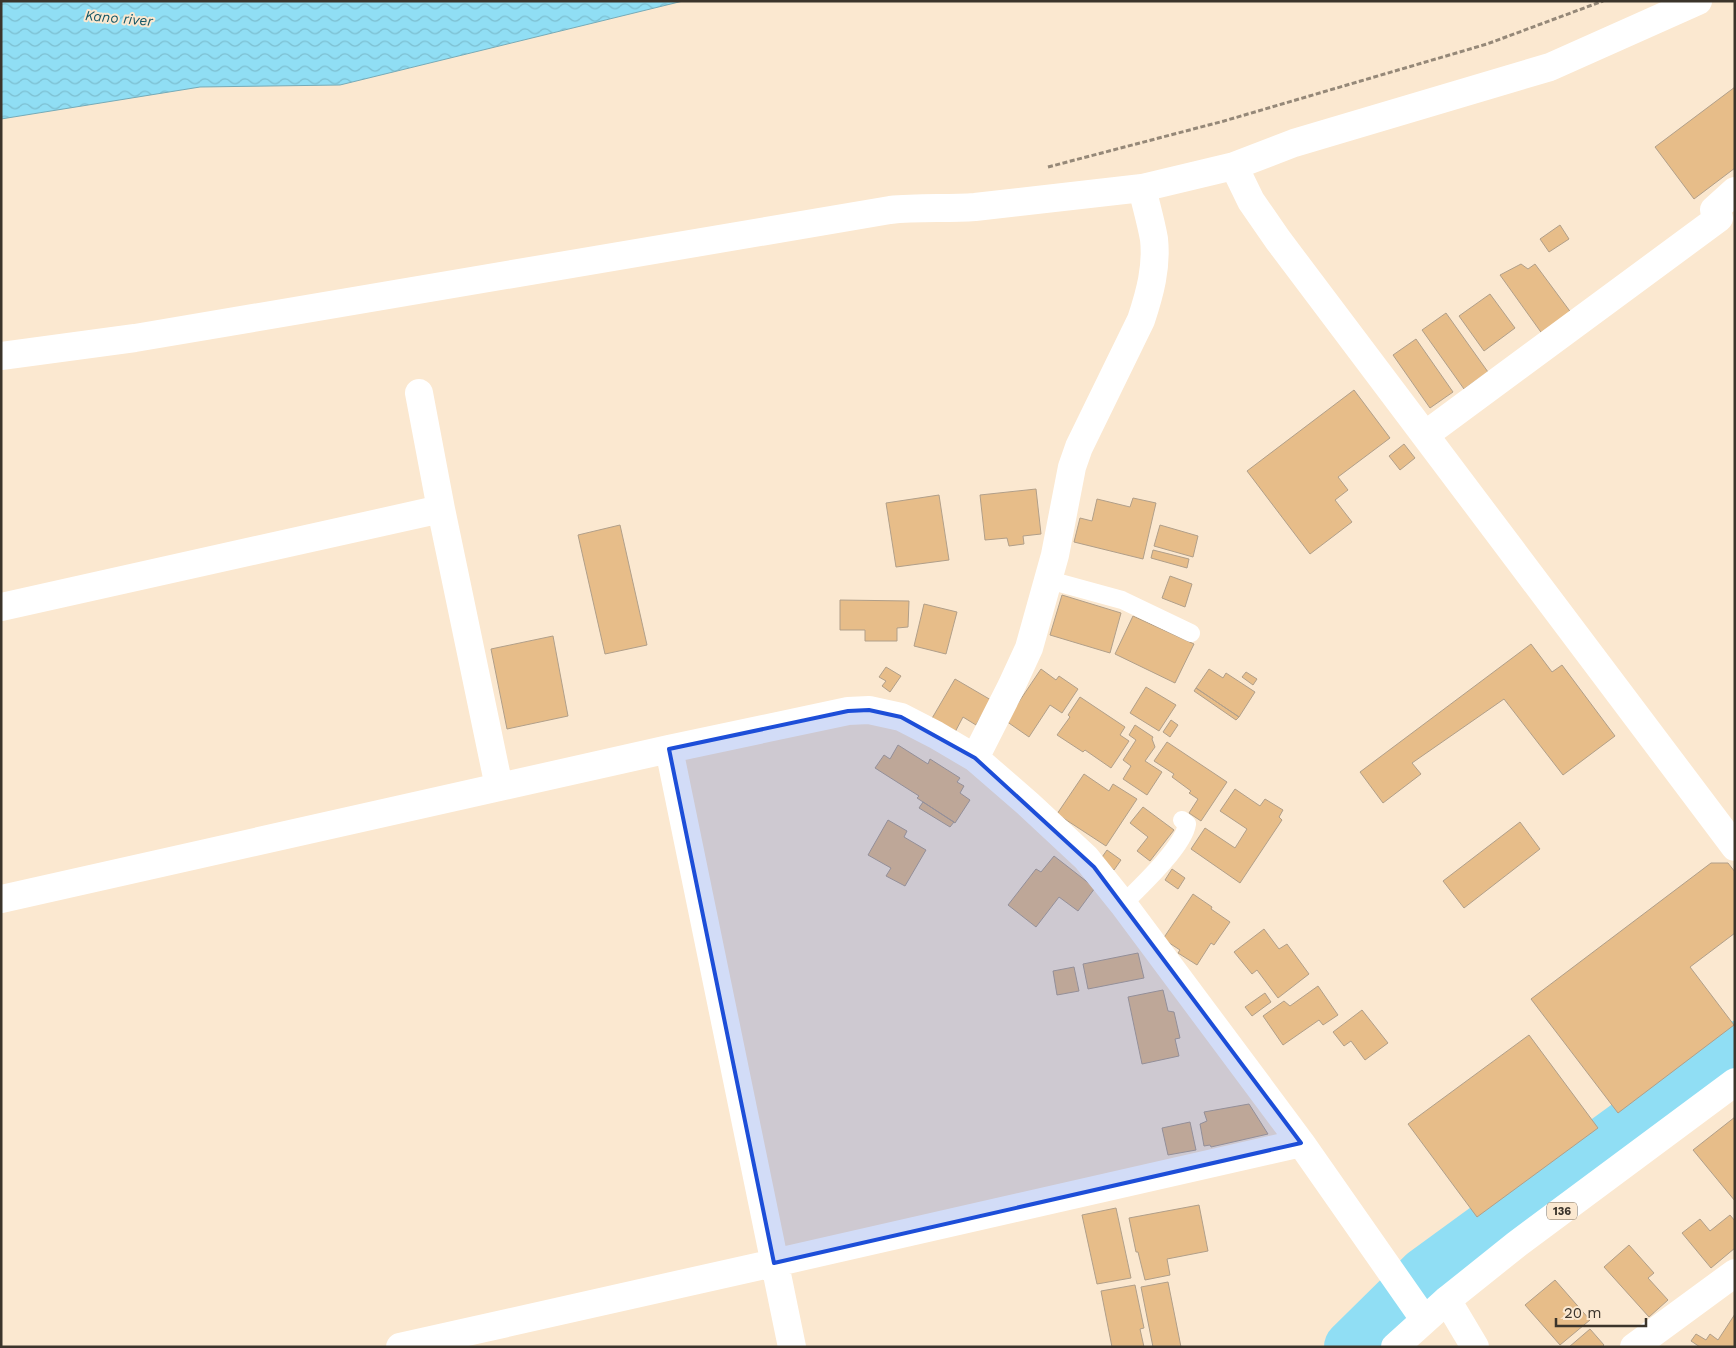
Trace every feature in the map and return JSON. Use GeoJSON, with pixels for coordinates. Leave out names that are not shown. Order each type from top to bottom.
{"type":"FeatureCollection","features":[{"type":"Feature","properties":{"kind":"main road"},"geometry":{"type":"LineString","coordinates":[[1,356],[134,338],[890,210],[920,207],[967,208],[1142,188],[1234,166],[1294,144],[1550,67],[1698,1]]}},
{"type":"Feature","properties":{"kind":"main road"},"geometry":{"type":"LineString","coordinates":[[1234,166],[1251,202],[1278,240],[1735,847]]}},
{"type":"Feature","properties":{"kind":"main road"},"geometry":{"type":"LineString","coordinates":[[974,758],[1029,648],[1055,555],[1072,467],[1100,402],[1141,320],[1149,298],[1154,270],[1154,239],[1142,188]]}},
{"type":"Feature","properties":{"kind":"main road"},"geometry":{"type":"LineString","coordinates":[[1425,435],[1719,218],[1714,210],[1735,191]]}},
{"type":"Feature","properties":{"kind":"main road"},"geometry":{"type":"LineString","coordinates":[[419,393],[441,509],[499,787]]}},
{"type":"Feature","properties":{"kind":"main road"},"geometry":{"type":"LineString","coordinates":[[1,607],[441,509]]}},
{"type":"Feature","properties":{"kind":"main road"},"geometry":{"type":"LineString","coordinates":[[1,899],[669,749],[848,711],[869,710],[901,718],[936,735],[974,758],[1028,804],[1086,858],[1123,904],[1301,1142],[1424,1319]]}},
{"type":"Feature","properties":{"kind":"main road"},"geometry":{"type":"LineString","coordinates":[[669,749],[792,1347]]}},
{"type":"Feature","properties":{"kind":"main road","name":"136"},"geometry":{"type":"LineString","coordinates":[[1395,1347],[1424,1319],[1518,1244],[1735,1082]]}},
{"type":"Feature","properties":{"kind":"main road"},"geometry":{"type":"LineString","coordinates":[[400,1347],[1301,1142]]}},
{"type":"Feature","properties":{"kind":"main road"},"geometry":{"type":"LineString","coordinates":[[1634,1347],[1735,1273]]}},
{"type":"Feature","properties":{"kind":"main road"},"geometry":{"type":"LineString","coordinates":[[1447,1300],[1475,1347]]}},
{"type":"Feature","properties":{"kind":"lane"},"geometry":{"type":"LineString","coordinates":[[1049,580],[1122,600],[1191,633]]}},
{"type":"Feature","properties":{"kind":"lane"},"geometry":{"type":"LineString","coordinates":[[1123,904],[1174,850],[1186,830],[1187,824],[1182,820]]}},
{"type":"Feature","properties":{"kind":"path"},"geometry":{"type":"LineString","coordinates":[[1046,168],[1224,121],[1487,44],[1603,1]]}},
{"type":"Feature","properties":{"kind":"highlighted area"},"geometry":{"type":"Polygon","coordinates":[[[869,710],[901,717],[975,758],[1094,867],[1301,1143],[774,1263],[669,749],[848,711],[869,710]]]}},
{"type":"Feature","properties":{"kind":"water","name":"Kano river"},"geometry":{"type":"Polygon","coordinates":[[[1,1],[683,1],[340,85],[200,87],[1,119],[1,1]]]}},
{"type":"Feature","properties":{"kind":"building"},"geometry":{"type":"Polygon","coordinates":[[[1735,87],[1735,168],[1694,199],[1655,147],[1735,87]]]}},
{"type":"Feature","properties":{"kind":"building"},"geometry":{"type":"Polygon","coordinates":[[[1560,225],[1569,239],[1549,252],[1540,239],[1560,225]]]}},
{"type":"Feature","properties":{"kind":"building"},"geometry":{"type":"Polygon","coordinates":[[[1521,264],[1528,269],[1535,264],[1572,314],[1543,335],[1500,275],[1521,264]]]}},
{"type":"Feature","properties":{"kind":"building"},"geometry":{"type":"Polygon","coordinates":[[[1490,294],[1515,328],[1484,351],[1459,316],[1490,294]]]}},
{"type":"Feature","properties":{"kind":"building"},"geometry":{"type":"Polygon","coordinates":[[[1446,313],[1488,372],[1464,389],[1422,330],[1446,313]]]}},
{"type":"Feature","properties":{"kind":"building"},"geometry":{"type":"Polygon","coordinates":[[[1416,339],[1453,392],[1430,408],[1393,355],[1416,339]]]}},
{"type":"Feature","properties":{"kind":"building"},"geometry":{"type":"Polygon","coordinates":[[[1354,390],[1390,438],[1338,477],[1348,490],[1335,500],[1352,522],[1310,554],[1247,471],[1354,390]]]}},
{"type":"Feature","properties":{"kind":"building"},"geometry":{"type":"Polygon","coordinates":[[[1404,444],[1415,458],[1400,470],[1389,456],[1404,444]]]}},
{"type":"Feature","properties":{"kind":"building"},"geometry":{"type":"Polygon","coordinates":[[[1036,489],[1041,534],[1023,536],[1024,544],[1009,546],[1007,538],[985,540],[980,495],[1036,489]]]}},
{"type":"Feature","properties":{"kind":"building"},"geometry":{"type":"Polygon","coordinates":[[[939,495],[949,560],[896,567],[886,503],[939,495]]]}},
{"type":"Feature","properties":{"kind":"building"},"geometry":{"type":"Polygon","coordinates":[[[1133,498],[1156,503],[1143,559],[1074,542],[1080,518],[1092,521],[1097,499],[1130,507],[1133,498]]]}},
{"type":"Feature","properties":{"kind":"building"},"geometry":{"type":"Polygon","coordinates":[[[620,525],[647,645],[605,654],[578,535],[620,525]]]}},
{"type":"Feature","properties":{"kind":"building"},"geometry":{"type":"Polygon","coordinates":[[[1160,525],[1198,536],[1193,557],[1154,546],[1160,525]]]}},
{"type":"Feature","properties":{"kind":"building"},"geometry":{"type":"Polygon","coordinates":[[[1153,550],[1189,559],[1187,568],[1151,558],[1153,550]]]}},
{"type":"Feature","properties":{"kind":"building"},"geometry":{"type":"Polygon","coordinates":[[[1170,576],[1192,584],[1185,607],[1162,598],[1170,576]]]}},
{"type":"Feature","properties":{"kind":"building"},"geometry":{"type":"Polygon","coordinates":[[[1062,595],[1121,613],[1110,653],[1050,635],[1062,595]]]}},
{"type":"Feature","properties":{"kind":"building"},"geometry":{"type":"Polygon","coordinates":[[[840,600],[909,601],[908,627],[897,628],[897,641],[865,641],[865,630],[840,630],[840,600]]]}},
{"type":"Feature","properties":{"kind":"building"},"geometry":{"type":"Polygon","coordinates":[[[924,604],[957,612],[946,654],[914,646],[924,604]]]}},
{"type":"Feature","properties":{"kind":"building"},"geometry":{"type":"Polygon","coordinates":[[[1133,616],[1194,644],[1175,683],[1115,654],[1133,616]]]}},
{"type":"Feature","properties":{"kind":"building"},"geometry":{"type":"Polygon","coordinates":[[[553,636],[568,716],[507,729],[491,649],[553,636]]]}},
{"type":"Feature","properties":{"kind":"building"},"geometry":{"type":"Polygon","coordinates":[[[1531,644],[1552,672],[1562,665],[1615,736],[1563,775],[1504,699],[1412,763],[1421,774],[1383,803],[1360,772],[1531,644]]]}},
{"type":"Feature","properties":{"kind":"building"},"geometry":{"type":"Polygon","coordinates":[[[886,667],[901,676],[890,692],[882,686],[886,681],[879,677],[886,667]]]}},
{"type":"Feature","properties":{"kind":"building"},"geometry":{"type":"Polygon","coordinates":[[[1041,669],[1056,680],[1059,676],[1078,689],[1062,713],[1050,705],[1029,737],[1006,721],[1041,669]]]}},
{"type":"Feature","properties":{"kind":"building"},"geometry":{"type":"Polygon","coordinates":[[[1209,669],[1223,678],[1226,673],[1255,692],[1239,717],[1196,688],[1209,669]]]}},
{"type":"Feature","properties":{"kind":"building"},"geometry":{"type":"Polygon","coordinates":[[[1246,672],[1257,679],[1253,685],[1242,677],[1246,672]]]}},
{"type":"Feature","properties":{"kind":"building"},"geometry":{"type":"Polygon","coordinates":[[[955,679],[991,700],[976,725],[963,717],[954,734],[931,720],[955,679]]]}},
{"type":"Feature","properties":{"kind":"building"},"geometry":{"type":"Polygon","coordinates":[[[1146,687],[1176,705],[1159,731],[1130,713],[1146,687]]]}},
{"type":"Feature","properties":{"kind":"building"},"geometry":{"type":"Polygon","coordinates":[[[1196,688],[1239,717],[1236,720],[1194,691],[1196,688]]]}},
{"type":"Feature","properties":{"kind":"building"},"geometry":{"type":"Polygon","coordinates":[[[1080,697],[1125,727],[1120,735],[1129,741],[1111,768],[1085,750],[1083,752],[1057,735],[1070,717],[1068,715],[1080,697]]]}},
{"type":"Feature","properties":{"kind":"building"},"geometry":{"type":"Polygon","coordinates":[[[1171,720],[1178,725],[1170,737],[1163,732],[1171,720]]]}},
{"type":"Feature","properties":{"kind":"building"},"geometry":{"type":"Polygon","coordinates":[[[1135,725],[1153,737],[1155,747],[1145,761],[1162,772],[1147,795],[1123,779],[1131,766],[1123,760],[1136,740],[1129,735],[1135,725]]]}},
{"type":"Feature","properties":{"kind":"building"},"geometry":{"type":"Polygon","coordinates":[[[1167,742],[1227,782],[1201,821],[1189,813],[1198,799],[1189,793],[1191,791],[1172,777],[1174,774],[1154,761],[1167,742]]]}},
{"type":"Feature","properties":{"kind":"building"},"geometry":{"type":"Polygon","coordinates":[[[898,745],[928,764],[930,759],[960,778],[957,782],[964,786],[960,793],[970,800],[955,823],[917,798],[919,796],[875,768],[884,755],[890,759],[898,745]]]}},
{"type":"Feature","properties":{"kind":"building"},"geometry":{"type":"Polygon","coordinates":[[[1084,774],[1109,791],[1113,784],[1137,799],[1106,846],[1057,814],[1084,774]]]}},
{"type":"Feature","properties":{"kind":"building"},"geometry":{"type":"Polygon","coordinates":[[[1235,789],[1260,806],[1265,799],[1283,810],[1279,817],[1282,820],[1240,883],[1191,849],[1205,828],[1235,848],[1247,829],[1220,811],[1235,789]]]}},
{"type":"Feature","properties":{"kind":"building"},"geometry":{"type":"Polygon","coordinates":[[[923,802],[954,822],[950,827],[919,808],[923,802]]]}},
{"type":"Feature","properties":{"kind":"building"},"geometry":{"type":"Polygon","coordinates":[[[1143,807],[1174,830],[1150,861],[1137,851],[1148,837],[1130,823],[1143,807]]]}},
{"type":"Feature","properties":{"kind":"building"},"geometry":{"type":"Polygon","coordinates":[[[888,820],[907,831],[904,837],[926,850],[905,886],[886,876],[891,868],[868,855],[888,820]]]}},
{"type":"Feature","properties":{"kind":"building"},"geometry":{"type":"Polygon","coordinates":[[[1520,822],[1540,849],[1464,908],[1443,881],[1520,822]]]}},
{"type":"Feature","properties":{"kind":"building"},"geometry":{"type":"Polygon","coordinates":[[[1107,850],[1121,860],[1114,870],[1100,860],[1107,850]]]}},
{"type":"Feature","properties":{"kind":"building"},"geometry":{"type":"Polygon","coordinates":[[[1054,856],[1095,888],[1078,911],[1059,897],[1036,927],[1008,905],[1036,869],[1041,872],[1054,856]]]}},
{"type":"Feature","properties":{"kind":"building"},"geometry":{"type":"Polygon","coordinates":[[[1711,863],[1728,863],[1735,872],[1735,933],[1690,967],[1734,1025],[1618,1113],[1531,999],[1711,863]]]}},
{"type":"Feature","properties":{"kind":"building"},"geometry":{"type":"Polygon","coordinates":[[[1172,869],[1185,878],[1178,889],[1165,880],[1172,869]]]}},
{"type":"Feature","properties":{"kind":"building"},"geometry":{"type":"Polygon","coordinates":[[[1193,894],[1230,922],[1214,945],[1211,943],[1197,965],[1178,953],[1180,950],[1163,939],[1193,894]]]}},
{"type":"Feature","properties":{"kind":"building"},"geometry":{"type":"Polygon","coordinates":[[[1264,929],[1279,949],[1287,944],[1309,974],[1278,998],[1257,970],[1252,974],[1234,952],[1264,929]]]}},
{"type":"Feature","properties":{"kind":"building"},"geometry":{"type":"Polygon","coordinates":[[[1138,953],[1144,978],[1088,989],[1083,964],[1138,953]]]}},
{"type":"Feature","properties":{"kind":"building"},"geometry":{"type":"Polygon","coordinates":[[[1074,967],[1079,991],[1057,995],[1053,971],[1074,967]]]}},
{"type":"Feature","properties":{"kind":"building"},"geometry":{"type":"Polygon","coordinates":[[[1318,986],[1338,1015],[1323,1025],[1319,1020],[1283,1045],[1263,1016],[1284,1001],[1290,1006],[1318,986]]]}},
{"type":"Feature","properties":{"kind":"building"},"geometry":{"type":"Polygon","coordinates":[[[1163,990],[1168,1011],[1174,1012],[1180,1038],[1175,1039],[1179,1056],[1142,1064],[1128,997],[1163,990]]]}},
{"type":"Feature","properties":{"kind":"building"},"geometry":{"type":"Polygon","coordinates":[[[1265,993],[1271,1002],[1252,1016],[1245,1007],[1265,993]]]}},
{"type":"Feature","properties":{"kind":"building"},"geometry":{"type":"Polygon","coordinates":[[[1362,1010],[1388,1043],[1365,1060],[1351,1041],[1344,1046],[1333,1032],[1362,1010]]]}},
{"type":"Feature","properties":{"kind":"building"},"geometry":{"type":"Polygon","coordinates":[[[1529,1035],[1598,1128],[1477,1217],[1408,1124],[1529,1035]]]}},
{"type":"Feature","properties":{"kind":"building"},"geometry":{"type":"Polygon","coordinates":[[[1249,1104],[1268,1134],[1211,1147],[1210,1145],[1204,1146],[1200,1124],[1207,1121],[1204,1112],[1249,1104]]]}},
{"type":"Feature","properties":{"kind":"building"},"geometry":{"type":"Polygon","coordinates":[[[1735,1117],[1735,1201],[1693,1150],[1735,1117]]]}},
{"type":"Feature","properties":{"kind":"building"},"geometry":{"type":"Polygon","coordinates":[[[1190,1122],[1196,1150],[1168,1155],[1162,1128],[1190,1122]]]}},
{"type":"Feature","properties":{"kind":"building"},"geometry":{"type":"Polygon","coordinates":[[[1199,1205],[1208,1251],[1167,1259],[1170,1275],[1145,1280],[1138,1252],[1136,1252],[1129,1218],[1199,1205]]]}},
{"type":"Feature","properties":{"kind":"building"},"geometry":{"type":"Polygon","coordinates":[[[1116,1208],[1131,1278],[1097,1284],[1082,1215],[1116,1208]]]}},
{"type":"Feature","properties":{"kind":"building"},"geometry":{"type":"Polygon","coordinates":[[[1730,1215],[1735,1221],[1735,1248],[1711,1268],[1682,1233],[1700,1219],[1710,1231],[1730,1215]]]}},
{"type":"Feature","properties":{"kind":"building"},"geometry":{"type":"Polygon","coordinates":[[[1629,1245],[1654,1273],[1648,1278],[1668,1300],[1649,1317],[1604,1267],[1629,1245]]]}},
{"type":"Feature","properties":{"kind":"building"},"geometry":{"type":"Polygon","coordinates":[[[1555,1280],[1590,1320],[1560,1345],[1525,1305],[1555,1280]]]}},
{"type":"Feature","properties":{"kind":"building"},"geometry":{"type":"Polygon","coordinates":[[[1168,1282],[1181,1347],[1153,1347],[1141,1287],[1168,1282]]]}},
{"type":"Feature","properties":{"kind":"building"},"geometry":{"type":"Polygon","coordinates":[[[1135,1285],[1144,1328],[1140,1329],[1144,1347],[1112,1347],[1101,1291],[1135,1285]]]}},
{"type":"Feature","properties":{"kind":"building"},"geometry":{"type":"Polygon","coordinates":[[[1735,1314],[1735,1347],[1700,1347],[1691,1341],[1696,1334],[1706,1340],[1710,1334],[1718,1340],[1735,1314]]]}},
{"type":"Feature","properties":{"kind":"building"},"geometry":{"type":"Polygon","coordinates":[[[1590,1329],[1604,1345],[1602,1347],[1569,1347],[1590,1329]]]}},
{"type":"Feature","properties":{"kind":"waterway"},"geometry":{"type":"LineString","coordinates":[[1351,1347],[1425,1274],[1735,1048]]}}]}
